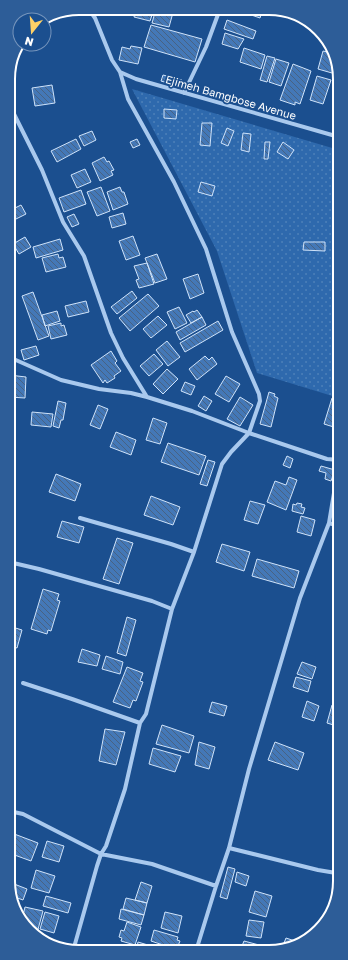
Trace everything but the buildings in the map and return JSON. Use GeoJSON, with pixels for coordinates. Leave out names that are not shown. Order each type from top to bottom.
{"type":"FeatureCollection","features":[{"type":"Feature","properties":{"kind":"street"},"geometry":{"type":"LineString","coordinates":[[74,945],[101,854],[106,846],[125,789],[140,723],[146,714],[172,609],[194,552],[222,464],[249,433],[260,400],[259,394],[232,332],[206,249],[174,182],[128,99],[120,72],[112,60],[93,15]]}},
{"type":"Feature","properties":{"kind":"street"},"geometry":{"type":"LineString","coordinates":[[184,93],[206,47],[218,15]]}},
{"type":"Feature","properties":{"kind":"street","name":"Ejimeh Bamgbose Avenue"},"geometry":{"type":"LineString","coordinates":[[120,72],[136,80],[333,135]]}},
{"type":"Feature","properties":{"kind":"street"},"geometry":{"type":"LineString","coordinates":[[15,116],[42,170],[63,222],[84,256],[111,333],[123,358],[147,397]]}},
{"type":"Feature","properties":{"kind":"street"},"geometry":{"type":"LineString","coordinates":[[15,360],[72,384],[147,397],[192,411],[249,433],[327,459],[333,460]]}},
{"type":"Feature","properties":{"kind":"street"},"geometry":{"type":"LineString","coordinates":[[198,945],[229,848],[249,769],[300,598],[329,523],[333,499]]}},
{"type":"Feature","properties":{"kind":"street"},"geometry":{"type":"LineString","coordinates":[[80,518],[145,536],[194,552]]}},
{"type":"Feature","properties":{"kind":"street"},"geometry":{"type":"LineString","coordinates":[[329,523],[333,524]]}},
{"type":"Feature","properties":{"kind":"street"},"geometry":{"type":"LineString","coordinates":[[15,563],[152,601],[172,609]]}},
{"type":"Feature","properties":{"kind":"street"},"geometry":{"type":"LineString","coordinates":[[23,683],[140,723]]}},
{"type":"Feature","properties":{"kind":"street"},"geometry":{"type":"LineString","coordinates":[[15,812],[24,814],[101,854],[152,864],[216,886]]}},
{"type":"Feature","properties":{"kind":"street"},"geometry":{"type":"LineString","coordinates":[[229,848],[333,872]]}},
{"type":"Feature","properties":{"kind":"shaded area"},"geometry":{"type":"Polygon","coordinates":[[[132,89],[333,148],[333,396],[257,373],[217,251],[132,89]]]}}]}
